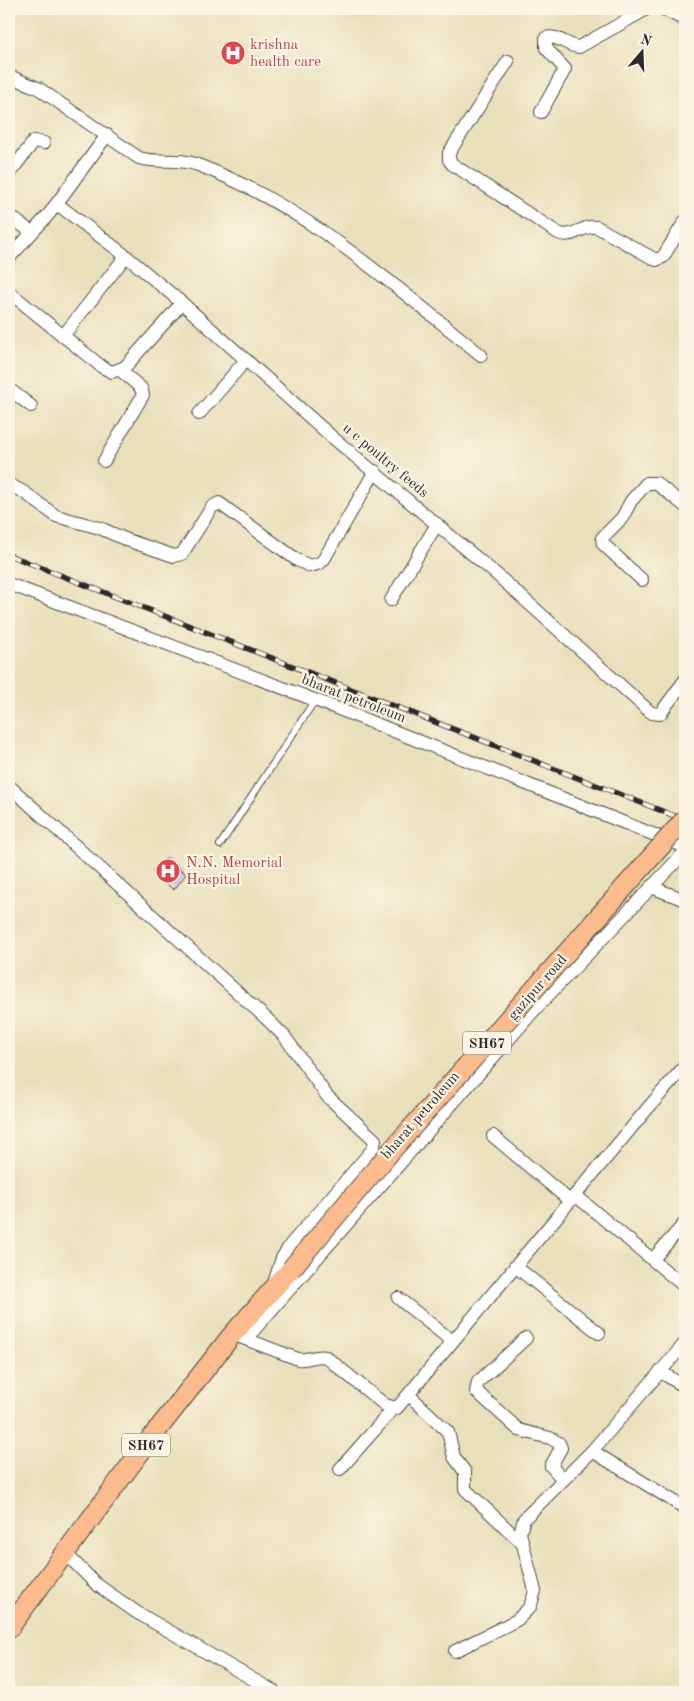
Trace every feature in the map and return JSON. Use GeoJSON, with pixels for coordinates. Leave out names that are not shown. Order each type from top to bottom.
{"type":"FeatureCollection","features":[{"type":"Feature","properties":{"kind":"main road","name":"gazipur road"},"geometry":{"type":"LineString","coordinates":[[272,1288],[685,819]]}},
{"type":"Feature","properties":{"kind":"main road","name":"SH67"},"geometry":{"type":"LineString","coordinates":[[9,1628],[64,1552],[239,1337],[272,1288]]}},
{"type":"Feature","properties":{"kind":"street"},"geometry":{"type":"LineString","coordinates":[[540,112],[565,70],[545,42],[553,37],[573,47],[579,47],[647,9]]}},
{"type":"Feature","properties":{"kind":"street"},"geometry":{"type":"LineString","coordinates":[[663,9],[685,20]]}},
{"type":"Feature","properties":{"kind":"street"},"geometry":{"type":"LineString","coordinates":[[508,61],[449,153],[449,160],[452,164],[558,233],[569,236],[592,226],[597,227],[656,260],[663,257],[685,221]]}},
{"type":"Feature","properties":{"kind":"street"},"geometry":{"type":"LineString","coordinates":[[9,76],[38,88],[139,158],[149,161],[187,161],[278,202],[365,262],[481,355]]}},
{"type":"Feature","properties":{"kind":"street"},"geometry":{"type":"LineString","coordinates":[[9,258],[56,204],[106,135]]}},
{"type":"Feature","properties":{"kind":"street"},"geometry":{"type":"LineString","coordinates":[[9,174],[34,140],[44,143]]}},
{"type":"Feature","properties":{"kind":"street","name":"u c poultry feeds"},"geometry":{"type":"LineString","coordinates":[[56,204],[126,256],[182,303],[332,437],[437,524],[652,713],[660,714],[684,685]]}},
{"type":"Feature","properties":{"kind":"street"},"geometry":{"type":"LineString","coordinates":[[9,216],[31,232]]}},
{"type":"Feature","properties":{"kind":"street"},"geometry":{"type":"LineString","coordinates":[[64,336],[126,256]]}},
{"type":"Feature","properties":{"kind":"street"},"geometry":{"type":"LineString","coordinates":[[9,292],[102,367],[112,372],[120,370],[182,303]]}},
{"type":"Feature","properties":{"kind":"street"},"geometry":{"type":"LineString","coordinates":[[199,414],[246,360]]}},
{"type":"Feature","properties":{"kind":"street"},"geometry":{"type":"LineString","coordinates":[[104,462],[143,395],[141,388],[120,370]]}},
{"type":"Feature","properties":{"kind":"street"},"geometry":{"type":"LineString","coordinates":[[9,390],[31,406]]}},
{"type":"Feature","properties":{"kind":"street"},"geometry":{"type":"LineString","coordinates":[[9,484],[25,493],[56,516],[100,528],[127,540],[174,556],[182,554],[212,506],[219,502],[297,560],[310,566],[320,563],[324,559],[375,471]]}},
{"type":"Feature","properties":{"kind":"street"},"geometry":{"type":"LineString","coordinates":[[642,580],[601,542],[626,513],[631,501],[651,482],[656,483],[685,506]]}},
{"type":"Feature","properties":{"kind":"street"},"geometry":{"type":"LineString","coordinates":[[390,600],[437,524]]}},
{"type":"Feature","properties":{"kind":"street","name":"bharat petroleum"},"geometry":{"type":"LineString","coordinates":[[9,584],[315,700],[685,847]]}},
{"type":"Feature","properties":{"kind":"street"},"geometry":{"type":"LineString","coordinates":[[9,786],[268,1020],[285,1037],[327,1096],[375,1140],[373,1149],[291,1244],[282,1258],[272,1288]]}},
{"type":"Feature","properties":{"kind":"street","name":"bharat petroleum"},"geometry":{"type":"LineString","coordinates":[[239,1337],[538,1006],[685,852]]}},
{"type":"Feature","properties":{"kind":"street"},"geometry":{"type":"LineString","coordinates":[[651,887],[685,900]]}},
{"type":"Feature","properties":{"kind":"street"},"geometry":{"type":"LineString","coordinates":[[340,1469],[394,1408],[400,1405],[409,1395],[452,1341],[685,1066]]}},
{"type":"Feature","properties":{"kind":"street"},"geometry":{"type":"LineString","coordinates":[[493,1136],[652,1259],[685,1288]]}},
{"type":"Feature","properties":{"kind":"street"},"geometry":{"type":"LineString","coordinates":[[652,1259],[685,1223]]}},
{"type":"Feature","properties":{"kind":"street"},"geometry":{"type":"LineString","coordinates":[[515,1266],[599,1333]]}},
{"type":"Feature","properties":{"kind":"street"},"geometry":{"type":"LineString","coordinates":[[398,1298],[452,1341]]}},
{"type":"Feature","properties":{"kind":"street"},"geometry":{"type":"LineString","coordinates":[[239,1337],[298,1359],[326,1357],[385,1405],[394,1408]]}},
{"type":"Feature","properties":{"kind":"street"},"geometry":{"type":"LineString","coordinates":[[526,1338],[478,1382],[476,1391],[519,1430],[550,1438],[559,1443],[561,1448],[551,1466],[563,1480]]}},
{"type":"Feature","properties":{"kind":"street"},"geometry":{"type":"LineString","coordinates":[[455,1650],[517,1620],[530,1607],[534,1591],[533,1580],[520,1533],[524,1519],[592,1451],[685,1343]]}},
{"type":"Feature","properties":{"kind":"street"},"geometry":{"type":"LineString","coordinates":[[661,1372],[685,1388]]}},
{"type":"Feature","properties":{"kind":"street"},"geometry":{"type":"LineString","coordinates":[[409,1395],[448,1432],[455,1458],[465,1472],[465,1489],[522,1543]]}},
{"type":"Feature","properties":{"kind":"street"},"geometry":{"type":"LineString","coordinates":[[592,1451],[685,1508]]}},
{"type":"Feature","properties":{"kind":"street"},"geometry":{"type":"LineString","coordinates":[[64,1552],[96,1584],[129,1608],[275,1692]]}},
{"type":"Feature","properties":{"kind":"lane"},"geometry":{"type":"LineString","coordinates":[[220,845],[315,700]]}},
{"type":"Feature","properties":{"kind":"building"},"geometry":{"type":"Polygon","coordinates":[[[166,858],[186,874],[174,890],[154,874],[166,858]]]}},
{"type":"Feature","properties":{"kind":"railway"},"geometry":{"type":"LineString","coordinates":[[9,555],[685,820]]}},
{"type":"Feature","properties":{"kind":"place","name":"krishna health care"},"geometry":{"type":"Point","coordinates":[233,53]}},
{"type":"Feature","properties":{"kind":"place","name":"N.N. Memorial Hospital"},"geometry":{"type":"Point","coordinates":[168,871]}}]}
